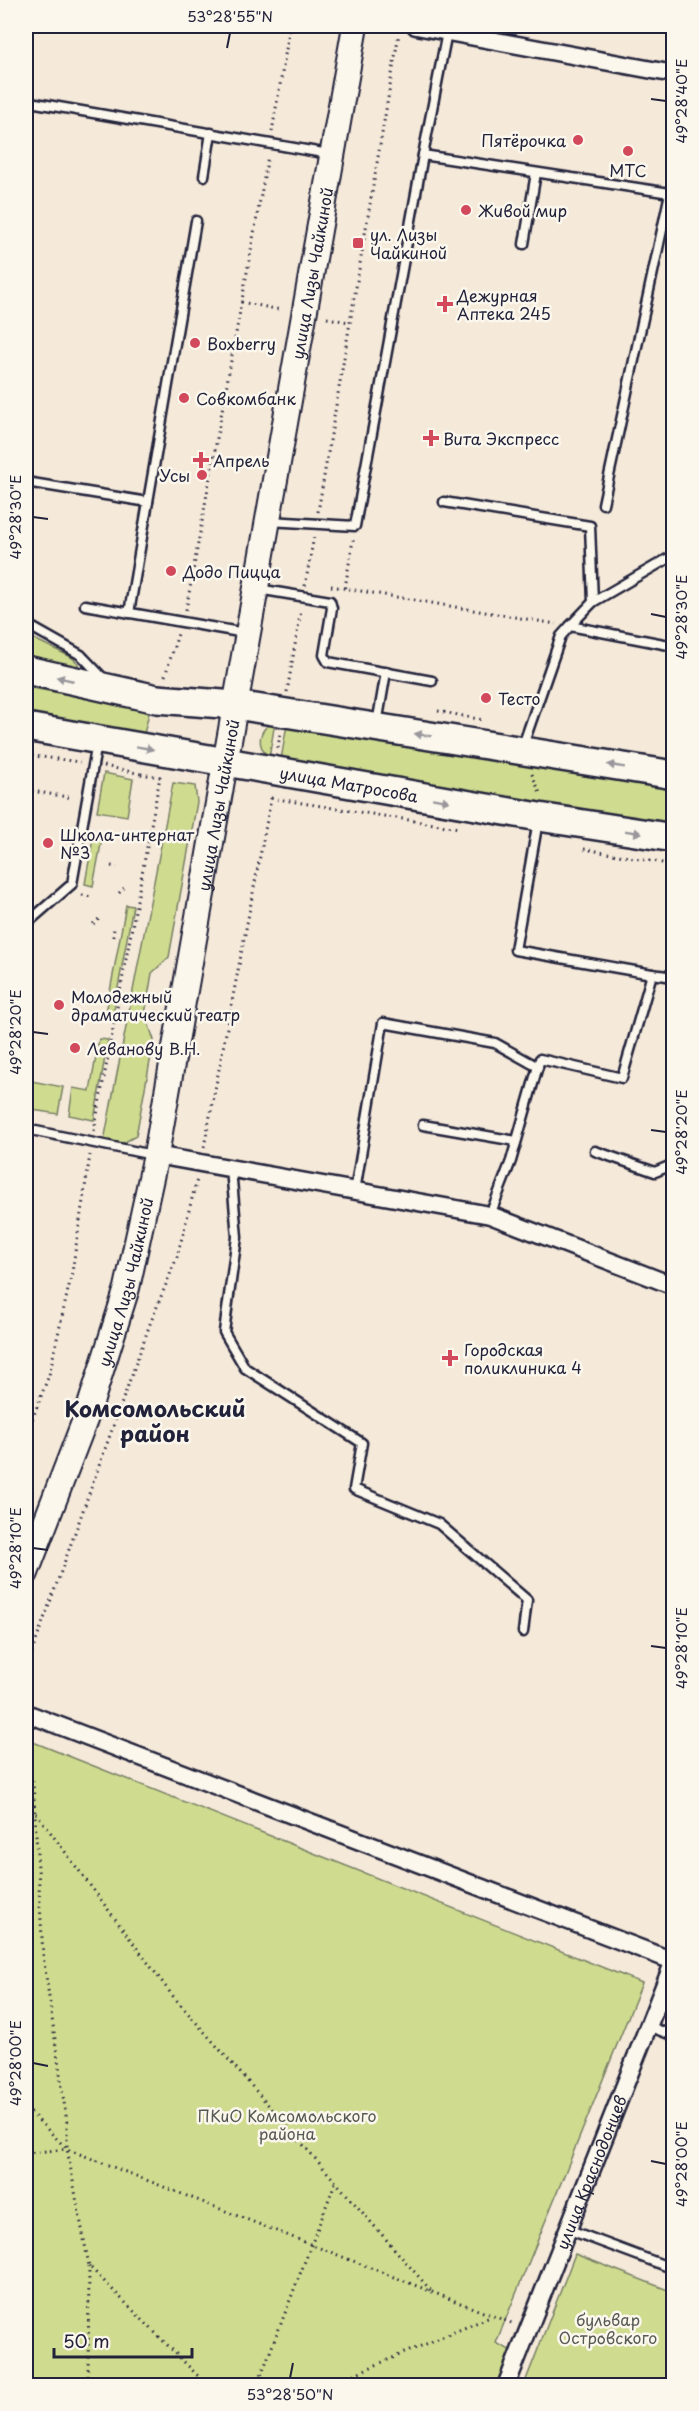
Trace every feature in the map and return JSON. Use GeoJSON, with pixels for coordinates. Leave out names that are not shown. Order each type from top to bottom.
{"type":"FeatureCollection","features":[{"type":"Feature","properties":{"kind":"main road","name":"улица Лизы Чайкиной"},"geometry":{"type":"LineString","coordinates":[[26,1573],[88,1412],[128,1287],[156,1155],[356,26]]}},
{"type":"Feature","properties":{"kind":"main road"},"geometry":{"type":"LineString","coordinates":[[26,670],[116,692],[157,699],[236,705],[674,775]]}},
{"type":"Feature","properties":{"kind":"main road","name":"улица Матросова"},"geometry":{"type":"LineString","coordinates":[[26,727],[96,752],[144,761],[226,763],[674,838]]}},
{"type":"Feature","properties":{"kind":"street"},"geometry":{"type":"LineString","coordinates":[[416,26],[674,74]]}},
{"type":"Feature","properties":{"kind":"street"},"geometry":{"type":"LineString","coordinates":[[156,1155],[490,1215],[674,1286]]}},
{"type":"Feature","properties":{"kind":"street"},"geometry":{"type":"LineString","coordinates":[[26,1713],[673,1961]]}},
{"type":"Feature","properties":{"kind":"street","name":"улица Краснодонцев"},"geometry":{"type":"LineString","coordinates":[[506,2385],[673,1961]]}},
{"type":"Feature","properties":{"kind":"lane"},"geometry":{"type":"LineString","coordinates":[[268,521],[356,526],[447,32]]}},
{"type":"Feature","properties":{"kind":"lane"},"geometry":{"type":"LineString","coordinates":[[26,127],[30,102],[333,155]]}},
{"type":"Feature","properties":{"kind":"lane"},"geometry":{"type":"LineString","coordinates":[[204,176],[211,133]]}},
{"type":"Feature","properties":{"kind":"lane"},"geometry":{"type":"LineString","coordinates":[[423,155],[672,194],[603,504]]}},
{"type":"Feature","properties":{"kind":"lane"},"geometry":{"type":"LineString","coordinates":[[524,244],[536,173]]}},
{"type":"Feature","properties":{"kind":"lane"},"geometry":{"type":"LineString","coordinates":[[129,613],[196,221]]}},
{"type":"Feature","properties":{"kind":"lane"},"geometry":{"type":"LineString","coordinates":[[26,482],[148,502]]}},
{"type":"Feature","properties":{"kind":"lane"},"geometry":{"type":"LineString","coordinates":[[444,502],[590,526],[593,602]]}},
{"type":"Feature","properties":{"kind":"lane"},"geometry":{"type":"LineString","coordinates":[[521,750],[561,636],[593,602],[674,555]]}},
{"type":"Feature","properties":{"kind":"lane"},"geometry":{"type":"LineString","coordinates":[[256,589],[330,601],[332,608],[324,655],[328,662],[432,681]]}},
{"type":"Feature","properties":{"kind":"lane"},"geometry":{"type":"LineString","coordinates":[[85,605],[248,634]]}},
{"type":"Feature","properties":{"kind":"lane"},"geometry":{"type":"LineString","coordinates":[[26,624],[81,656],[116,692]]}},
{"type":"Feature","properties":{"kind":"lane"},"geometry":{"type":"LineString","coordinates":[[570,626],[674,646]]}},
{"type":"Feature","properties":{"kind":"lane"},"geometry":{"type":"LineString","coordinates":[[376,727],[386,672]]}},
{"type":"Feature","properties":{"kind":"lane"},"geometry":{"type":"LineString","coordinates":[[26,924],[72,884],[96,752]]}},
{"type":"Feature","properties":{"kind":"lane"},"geometry":{"type":"LineString","coordinates":[[545,818],[515,950],[674,977]]}},
{"type":"Feature","properties":{"kind":"lane"},"geometry":{"type":"LineString","coordinates":[[490,1215],[516,1141],[540,1059],[622,1078],[652,974]]}},
{"type":"Feature","properties":{"kind":"lane"},"geometry":{"type":"LineString","coordinates":[[355,1191],[383,1023],[495,1043],[538,1067]]}},
{"type":"Feature","properties":{"kind":"lane"},"geometry":{"type":"LineString","coordinates":[[423,1125],[516,1141]]}},
{"type":"Feature","properties":{"kind":"lane"},"geometry":{"type":"LineString","coordinates":[[26,1129],[156,1155]]}},
{"type":"Feature","properties":{"kind":"lane"},"geometry":{"type":"LineString","coordinates":[[595,1151],[656,1172],[674,1164]]}},
{"type":"Feature","properties":{"kind":"lane"},"geometry":{"type":"LineString","coordinates":[[231,1169],[237,1237],[224,1332],[245,1368],[362,1443],[354,1489],[440,1524],[527,1600],[523,1632]]}},
{"type":"Feature","properties":{"kind":"lane"},"geometry":{"type":"LineString","coordinates":[[648,2026],[674,2036]]}},
{"type":"Feature","properties":{"kind":"lane"},"geometry":{"type":"LineString","coordinates":[[567,2229],[674,2269]]}},
{"type":"Feature","properties":{"kind":"path"},"geometry":{"type":"LineString","coordinates":[[157,699],[182,622],[290,26]]}},
{"type":"Feature","properties":{"kind":"path"},"geometry":{"type":"LineString","coordinates":[[241,302],[281,310]]}},
{"type":"Feature","properties":{"kind":"path"},"geometry":{"type":"LineString","coordinates":[[327,318],[350,322]]}},
{"type":"Feature","properties":{"kind":"path"},"geometry":{"type":"LineString","coordinates":[[345,588],[356,526]]}},
{"type":"Feature","properties":{"kind":"path"},"geometry":{"type":"LineString","coordinates":[[306,582],[316,583]]}},
{"type":"Feature","properties":{"kind":"path"},"geometry":{"type":"LineString","coordinates":[[325,585],[570,626]]}},
{"type":"Feature","properties":{"kind":"path"},"geometry":{"type":"LineString","coordinates":[[521,750],[545,818]]}},
{"type":"Feature","properties":{"kind":"path"},"geometry":{"type":"LineString","coordinates":[[26,755],[96,752],[144,761],[160,777],[92,1142],[72,1272],[49,1375],[26,1436]]}},
{"type":"Feature","properties":{"kind":"path"},"geometry":{"type":"LineString","coordinates":[[26,790],[87,800]]}},
{"type":"Feature","properties":{"kind":"path"},"geometry":{"type":"LineString","coordinates":[[271,798],[466,829]]}},
{"type":"Feature","properties":{"kind":"path"},"geometry":{"type":"LineString","coordinates":[[581,848],[674,865]]}},
{"type":"Feature","properties":{"kind":"path"},"geometry":{"type":"LineString","coordinates":[[111,866],[117,867]]}},
{"type":"Feature","properties":{"kind":"path"},"geometry":{"type":"LineString","coordinates":[[119,893],[123,888]]}},
{"type":"Feature","properties":{"kind":"path"},"geometry":{"type":"LineString","coordinates":[[82,895],[91,897]]}},
{"type":"Feature","properties":{"kind":"path"},"geometry":{"type":"LineString","coordinates":[[93,924],[99,919]]}},
{"type":"Feature","properties":{"kind":"path"},"geometry":{"type":"LineString","coordinates":[[113,937],[114,927]]}},
{"type":"Feature","properties":{"kind":"path"},"geometry":{"type":"LineString","coordinates":[[91,1016],[115,1020]]}},
{"type":"Feature","properties":{"kind":"path"},"geometry":{"type":"LineString","coordinates":[[26,1669],[146,1334],[177,1257],[201,1163]]}},
{"type":"Feature","properties":{"kind":"path"},"geometry":{"type":"LineString","coordinates":[[26,1767],[33,1782],[43,1955],[67,2123],[67,2148],[89,2266],[88,2380],[93,2385]]}},
{"type":"Feature","properties":{"kind":"path"},"geometry":{"type":"LineString","coordinates":[[35,1812],[172,1995],[434,2294]]}},
{"type":"Feature","properties":{"kind":"path"},"geometry":{"type":"LineString","coordinates":[[26,2108],[67,2148],[528,2329]]}},
{"type":"Feature","properties":{"kind":"path"},"geometry":{"type":"LineString","coordinates":[[26,2153],[67,2148]]}},
{"type":"Feature","properties":{"kind":"path"},"geometry":{"type":"LineString","coordinates":[[256,2385],[335,2183]]}},
{"type":"Feature","properties":{"kind":"path"},"geometry":{"type":"LineString","coordinates":[[89,2266],[208,2385]]}},
{"type":"Feature","properties":{"kind":"path"},"geometry":{"type":"LineString","coordinates":[[326,2385],[491,2316]]}},
{"type":"Feature","properties":{"kind":"path"},"geometry":{"type":"LineString","coordinates":[[88,2380],[108,2385]]}},
{"type":"Feature","properties":{"kind":"green space"},"geometry":{"type":"Polygon","coordinates":[[[26,635],[71,657],[78,663],[78,669],[26,666],[26,635]]]}},
{"type":"Feature","properties":{"kind":"green space"},"geometry":{"type":"Polygon","coordinates":[[[26,687],[150,709],[143,738],[26,718],[26,687]]]}},
{"type":"Feature","properties":{"kind":"green space"},"geometry":{"type":"Polygon","coordinates":[[[275,722],[269,758],[262,748],[260,738],[265,729],[275,722]]]}},
{"type":"Feature","properties":{"kind":"green space"},"geometry":{"type":"Polygon","coordinates":[[[287,724],[673,788],[673,827],[281,760],[287,724]]]}},
{"type":"Feature","properties":{"kind":"green space"},"geometry":{"type":"Polygon","coordinates":[[[104,773],[133,779],[127,816],[97,811],[104,773]]]}},
{"type":"Feature","properties":{"kind":"green space"},"geometry":{"type":"Polygon","coordinates":[[[173,783],[195,786],[197,802],[169,957],[152,973],[145,1014],[154,1040],[136,1136],[123,1143],[104,1141],[173,783]]]}},
{"type":"Feature","properties":{"kind":"green space"},"geometry":{"type":"Polygon","coordinates":[[[93,838],[102,839],[93,886],[85,884],[93,838]]]}},
{"type":"Feature","properties":{"kind":"green space"},"geometry":{"type":"Polygon","coordinates":[[[126,905],[133,906],[113,1015],[106,1013],[126,905]]]}},
{"type":"Feature","properties":{"kind":"green space"},"geometry":{"type":"Polygon","coordinates":[[[99,1039],[108,1040],[94,1120],[69,1115],[73,1088],[90,1091],[99,1039]]]}},
{"type":"Feature","properties":{"kind":"green space"},"geometry":{"type":"Polygon","coordinates":[[[26,1080],[63,1087],[58,1114],[26,1109],[26,1080]]]}},
{"type":"Feature","properties":{"kind":"green space","name":"ПКиО Комсомольского района"},"geometry":{"type":"Polygon","coordinates":[[[26,1741],[642,1983],[496,2343],[510,2350],[496,2385],[26,2385],[26,1741]]]}},
{"type":"Feature","properties":{"kind":"green space","name":"бульвар Островского"},"geometry":{"type":"Polygon","coordinates":[[[575,2254],[673,2292],[673,2385],[524,2385],[575,2254]]]}},
{"type":"Feature","properties":{"kind":"place","name":"Пятёрочка"},"geometry":{"type":"Point","coordinates":[578,140]}},
{"type":"Feature","properties":{"kind":"place","name":"МТС"},"geometry":{"type":"Point","coordinates":[628,151]}},
{"type":"Feature","properties":{"kind":"place","name":"Живой мир"},"geometry":{"type":"Point","coordinates":[466,210]}},
{"type":"Feature","properties":{"kind":"place","name":"ул. Лизы Чайкиной"},"geometry":{"type":"Point","coordinates":[358,243]}},
{"type":"Feature","properties":{"kind":"place","name":"Дежурная Аптека 245"},"geometry":{"type":"Point","coordinates":[445,304]}},
{"type":"Feature","properties":{"kind":"place","name":"Boxberry"},"geometry":{"type":"Point","coordinates":[195,343]}},
{"type":"Feature","properties":{"kind":"place","name":"Совкомбанк"},"geometry":{"type":"Point","coordinates":[184,398]}},
{"type":"Feature","properties":{"kind":"place","name":"Вита Экспресс"},"geometry":{"type":"Point","coordinates":[431,438]}},
{"type":"Feature","properties":{"kind":"place","name":"Апрель"},"geometry":{"type":"Point","coordinates":[201,460]}},
{"type":"Feature","properties":{"kind":"place","name":"Усы"},"geometry":{"type":"Point","coordinates":[202,475]}},
{"type":"Feature","properties":{"kind":"place","name":"Додо Пицца"},"geometry":{"type":"Point","coordinates":[171,571]}},
{"type":"Feature","properties":{"kind":"place","name":"Тесто"},"geometry":{"type":"Point","coordinates":[486,698]}},
{"type":"Feature","properties":{"kind":"place","name":"Школа-интернат №3"},"geometry":{"type":"Point","coordinates":[48,843]}},
{"type":"Feature","properties":{"kind":"place","name":"Молодежный драматический театр"},"geometry":{"type":"Point","coordinates":[59,1005]}},
{"type":"Feature","properties":{"kind":"place","name":"Леванову В.Н."},"geometry":{"type":"Point","coordinates":[75,1048]}},
{"type":"Feature","properties":{"kind":"place","name":"Городская поликлиника 4"},"geometry":{"type":"Point","coordinates":[450,1358]}},
{"type":"Feature","properties":{"kind":"district","name":"Комсомольский район"},"geometry":{"type":"Point","coordinates":[155,1420]}}]}
